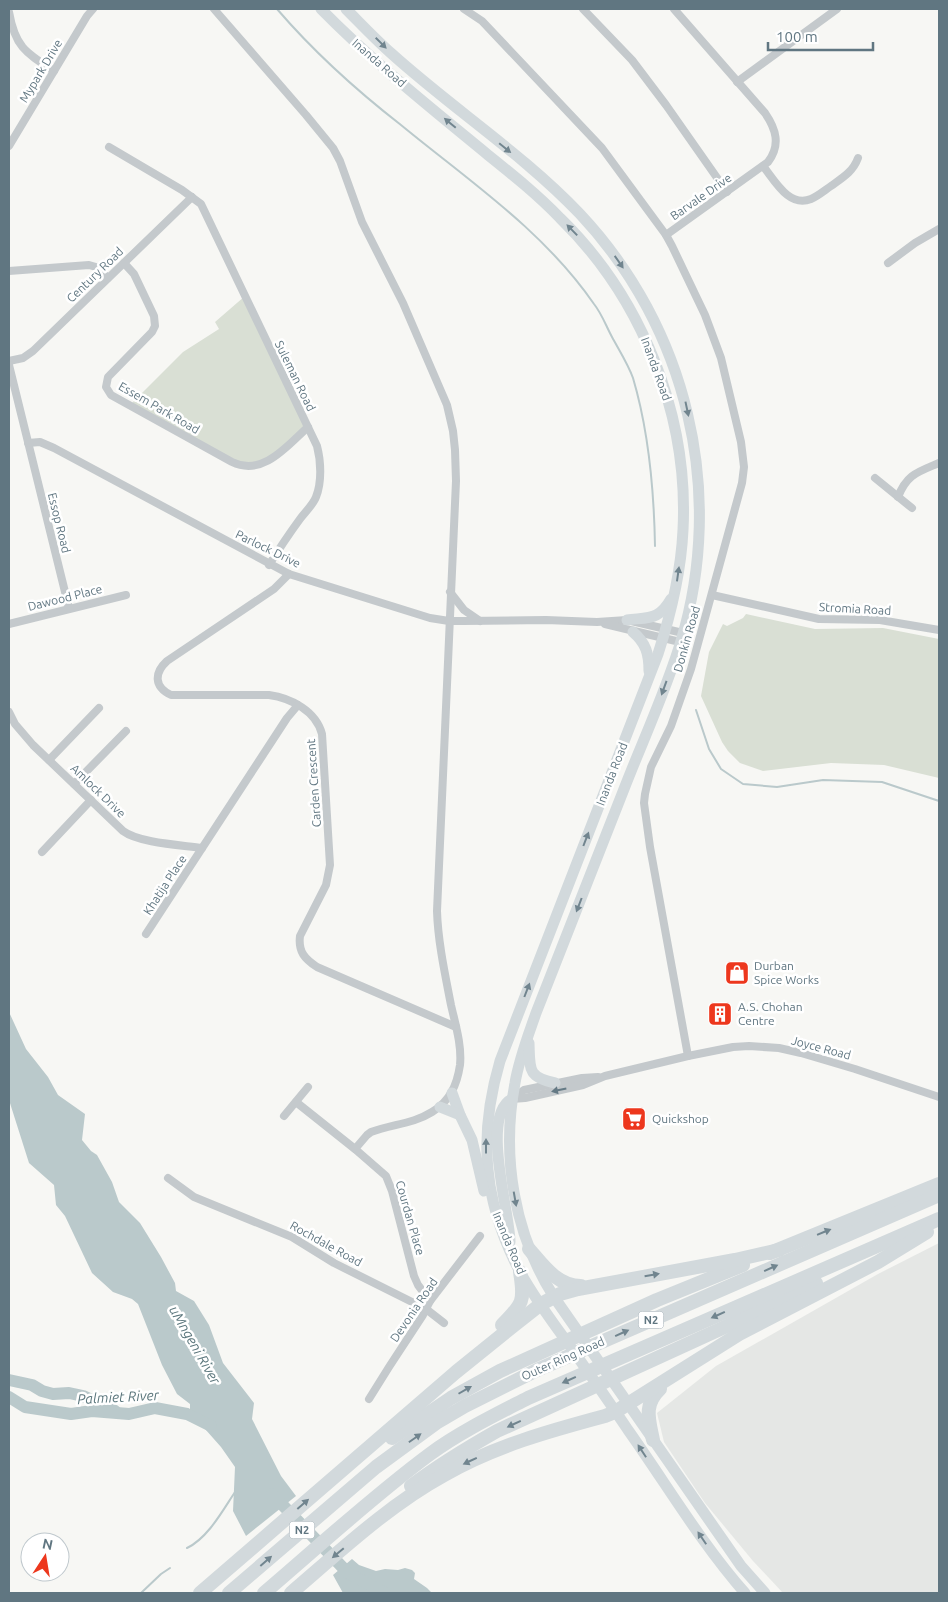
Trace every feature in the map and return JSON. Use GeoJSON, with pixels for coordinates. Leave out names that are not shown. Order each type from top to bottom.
{"type":"FeatureCollection","features":[{"type":"Feature","properties":{"kind":"highway"},"geometry":{"type":"LineString","coordinates":[[200,1593],[333,1478],[365,1454],[451,1398],[500,1371],[657,1300],[939,1184]]}},
{"type":"Feature","properties":{"kind":"highway","name":"Outer Ring Road"},"geometry":{"type":"LineString","coordinates":[[229,1593],[376,1467],[436,1423],[465,1406],[537,1370],[939,1195]]}},
{"type":"Feature","properties":{"kind":"highway","name":"Outer Ring Road"},"geometry":{"type":"LineString","coordinates":[[264,1593],[398,1494],[430,1454],[463,1433],[528,1398],[939,1219]]}},
{"type":"Feature","properties":{"kind":"highway"},"geometry":{"type":"LineString","coordinates":[[291,1593],[375,1522],[398,1494],[463,1450],[497,1432],[939,1226]]}},
{"type":"Feature","properties":{"kind":"highway"},"geometry":{"type":"LineString","coordinates":[[398,1494],[442,1476],[509,1444],[616,1412],[739,1334],[878,1262],[923,1234]]}},
{"type":"Feature","properties":{"kind":"highway"},"geometry":{"type":"LineString","coordinates":[[529,1249],[551,1274],[559,1280],[576,1286],[591,1286]]}},
{"type":"Feature","properties":{"kind":"highway"},"geometry":{"type":"LineString","coordinates":[[365,1454],[456,1372],[541,1304],[554,1297],[591,1286],[735,1260],[779,1250]]}},
{"type":"Feature","properties":{"kind":"highway"},"geometry":{"type":"LineString","coordinates":[[456,1372],[518,1309],[522,1302],[523,1292],[520,1272]]}},
{"type":"Feature","properties":{"kind":"highway"},"geometry":{"type":"LineString","coordinates":[[653,1440],[645,1418],[649,1405],[653,1396],[675,1374]]}},
{"type":"Feature","properties":{"kind":"main road","name":"Inanda Road"},"geometry":{"type":"LineString","coordinates":[[321,9],[372,58],[543,201],[579,236],[617,286],[647,341],[662,382],[675,429],[682,480],[683,527],[675,593],[665,633],[510,1035],[496,1077],[487,1118],[487,1170],[493,1204],[510,1252],[520,1272],[713,1555],[745,1593]]}},
{"type":"Feature","properties":{"kind":"main road","name":"Inanda Road"},"geometry":{"type":"LineString","coordinates":[[346,9],[391,54],[532,170],[572,207],[602,240],[642,296],[658,328],[685,402],[694,444],[700,518],[692,593],[682,638],[529,1034],[512,1099],[510,1140],[513,1186],[520,1223],[529,1249],[540,1275],[628,1405],[645,1418]]}},
{"type":"Feature","properties":{"kind":"main road"},"geometry":{"type":"LineString","coordinates":[[627,620],[653,617],[660,614],[665,610],[675,593]]}},
{"type":"Feature","properties":{"kind":"main road"},"geometry":{"type":"LineString","coordinates":[[633,632],[642,639],[648,653],[648,680]]}},
{"type":"Feature","properties":{"kind":"main road"},"geometry":{"type":"LineString","coordinates":[[529,1034],[529,1055],[533,1073],[539,1079],[555,1083]]}},
{"type":"Feature","properties":{"kind":"main road"},"geometry":{"type":"LineString","coordinates":[[496,1077],[501,1091],[512,1099],[506,1103],[501,1111],[498,1158],[510,1235],[510,1252]]}},
{"type":"Feature","properties":{"kind":"main road"},"geometry":{"type":"LineString","coordinates":[[452,1093],[472,1140],[490,1214],[504,1245],[510,1252]]}},
{"type":"Feature","properties":{"kind":"main road"},"geometry":{"type":"LineString","coordinates":[[440,1107],[460,1115]]}},
{"type":"Feature","properties":{"kind":"main road"},"geometry":{"type":"LineString","coordinates":[[653,1440],[741,1566],[765,1593]]}},
{"type":"Feature","properties":{"kind":"street","name":"Mypark Drive"},"geometry":{"type":"LineString","coordinates":[[9,146],[11,136],[93,9]]}},
{"type":"Feature","properties":{"kind":"street"},"geometry":{"type":"LineString","coordinates":[[214,9],[306,115],[344,167],[362,222],[404,303],[444,396],[450,417],[455,450],[456,481],[437,911],[440,941],[456,1027],[460,1064],[452,1093],[440,1107],[412,1122],[371,1132],[355,1149]]}},
{"type":"Feature","properties":{"kind":"street","name":"Barvale Drive"},"geometry":{"type":"LineString","coordinates":[[464,9],[482,21],[602,148],[666,235],[764,166],[774,151],[776,140],[776,133],[765,113],[674,9]]}},
{"type":"Feature","properties":{"kind":"street"},"geometry":{"type":"LineString","coordinates":[[582,9],[632,60],[666,104],[727,192]]}},
{"type":"Feature","properties":{"kind":"street"},"geometry":{"type":"LineString","coordinates":[[737,82],[838,9]]}},
{"type":"Feature","properties":{"kind":"street"},"geometry":{"type":"LineString","coordinates":[[9,12],[11,26],[17,41],[24,50],[54,71]]}},
{"type":"Feature","properties":{"kind":"street","name":"Suleman Road"},"geometry":{"type":"LineString","coordinates":[[109,147],[201,204],[317,446],[320,456],[319,482],[316,497],[278,549],[269,565]]}},
{"type":"Feature","properties":{"kind":"street"},"geometry":{"type":"LineString","coordinates":[[764,166],[784,192],[795,199],[803,201],[814,198],[849,173],[855,166],[858,158]]}},
{"type":"Feature","properties":{"kind":"street","name":"Century Road"},"geometry":{"type":"LineString","coordinates":[[9,361],[23,358],[33,351],[192,197]]}},
{"type":"Feature","properties":{"kind":"street"},"geometry":{"type":"LineString","coordinates":[[888,263],[915,243],[939,229]]}},
{"type":"Feature","properties":{"kind":"street","name":"Donkin Road"},"geometry":{"type":"LineString","coordinates":[[666,235],[705,315],[718,350],[731,394],[744,467],[742,483],[680,704],[651,768],[644,803],[650,847],[688,1056]]}},
{"type":"Feature","properties":{"kind":"street","name":"Essem Park Road"},"geometry":{"type":"LineString","coordinates":[[124,263],[134,274],[154,316],[155,326],[152,332],[108,377],[106,386],[111,395],[232,462],[245,467],[254,466],[272,459],[308,427]]}},
{"type":"Feature","properties":{"kind":"street"},"geometry":{"type":"LineString","coordinates":[[9,271],[89,265],[96,267],[108,278]]}},
{"type":"Feature","properties":{"kind":"street"},"geometry":{"type":"LineString","coordinates":[[9,365],[28,443]]}},
{"type":"Feature","properties":{"kind":"street","name":"Parlock Drive"},"geometry":{"type":"LineString","coordinates":[[28,443],[40,442],[54,448],[269,565],[289,574],[430,618],[449,621],[546,620],[597,622],[627,620],[682,638]]}},
{"type":"Feature","properties":{"kind":"street","name":"Essop Road"},"geometry":{"type":"LineString","coordinates":[[28,443],[69,608]]}},
{"type":"Feature","properties":{"kind":"street"},"geometry":{"type":"LineString","coordinates":[[898,497],[905,482],[910,477],[939,463]]}},
{"type":"Feature","properties":{"kind":"street"},"geometry":{"type":"LineString","coordinates":[[876,478],[912,508]]}},
{"type":"Feature","properties":{"kind":"street","name":"Carden Crescent"},"geometry":{"type":"LineString","coordinates":[[289,574],[274,589],[167,660],[158,672],[158,683],[171,696],[269,695],[289,700],[315,719],[320,726],[322,734],[330,865],[326,885],[300,936],[299,943],[302,954],[317,968],[456,1027]]}},
{"type":"Feature","properties":{"kind":"street"},"geometry":{"type":"LineString","coordinates":[[450,592],[464,610],[481,621]]}},
{"type":"Feature","properties":{"kind":"street","name":"Stromia Road"},"geometry":{"type":"LineString","coordinates":[[712,594],[819,619],[880,620],[939,630]]}},
{"type":"Feature","properties":{"kind":"street","name":"Dawood Place"},"geometry":{"type":"LineString","coordinates":[[9,624],[126,595]]}},
{"type":"Feature","properties":{"kind":"street","name":"Parlock Drive"},"geometry":{"type":"LineString","coordinates":[[597,622],[633,632],[665,633]]}},
{"type":"Feature","properties":{"kind":"street"},"geometry":{"type":"LineString","coordinates":[[202,848],[287,718],[298,705]]}},
{"type":"Feature","properties":{"kind":"street"},"geometry":{"type":"LineString","coordinates":[[49,760],[99,708]]}},
{"type":"Feature","properties":{"kind":"street","name":"Amlock Drive"},"geometry":{"type":"LineString","coordinates":[[9,712],[23,733],[49,760],[127,834],[142,839],[202,848]]}},
{"type":"Feature","properties":{"kind":"street"},"geometry":{"type":"LineString","coordinates":[[74,784],[126,731]]}},
{"type":"Feature","properties":{"kind":"street"},"geometry":{"type":"LineString","coordinates":[[42,852],[90,800]]}},
{"type":"Feature","properties":{"kind":"street","name":"Khatija Place"},"geometry":{"type":"LineString","coordinates":[[146,934],[202,848]]}},
{"type":"Feature","properties":{"kind":"street","name":"Joyce Road"},"geometry":{"type":"LineString","coordinates":[[512,1099],[524,1090],[555,1083],[605,1076],[733,1047],[763,1046],[825,1059],[939,1097]]}},
{"type":"Feature","properties":{"kind":"street","name":"Joyce Road"},"geometry":{"type":"LineString","coordinates":[[512,1099],[525,1098],[583,1085],[605,1076]]}},
{"type":"Feature","properties":{"kind":"street"},"geometry":{"type":"LineString","coordinates":[[284,1116],[308,1087]]}},
{"type":"Feature","properties":{"kind":"street","name":"Courdan Place"},"geometry":{"type":"LineString","coordinates":[[296,1102],[355,1149],[388,1180],[414,1276],[430,1301]]}},
{"type":"Feature","properties":{"kind":"street","name":"Rochdale Road"},"geometry":{"type":"LineString","coordinates":[[168,1178],[194,1197],[292,1237],[334,1263],[426,1309],[444,1323]]}},
{"type":"Feature","properties":{"kind":"street","name":"Devonia Road"},"geometry":{"type":"LineString","coordinates":[[369,1399],[430,1301],[480,1236]]}},
{"type":"Feature","properties":{"kind":"shaded area"},"geometry":{"type":"Polygon","coordinates":[[[245,296],[307,427],[267,459],[243,465],[130,405],[183,352],[219,329],[215,322],[245,296]]]}},
{"type":"Feature","properties":{"kind":"shaded area"},"geometry":{"type":"Polygon","coordinates":[[[746,614],[815,629],[883,628],[939,639],[939,778],[884,765],[831,763],[763,771],[740,763],[722,742],[701,696],[709,652],[723,624],[727,626],[743,618],[746,614]]]}},
{"type":"Feature","properties":{"kind":"shaded area"},"geometry":{"type":"Polygon","coordinates":[[[939,1243],[939,1593],[783,1593],[753,1561],[705,1503],[664,1442],[657,1413],[716,1366],[878,1274],[939,1243]]]}},
{"type":"Feature","properties":{"kind":"water"},"geometry":{"type":"Polygon","coordinates":[[[9,1012],[26,1049],[48,1077],[58,1095],[85,1114],[82,1140],[97,1155],[112,1182],[119,1202],[140,1223],[175,1283],[176,1291],[194,1301],[209,1325],[223,1363],[254,1403],[252,1419],[281,1476],[296,1496],[246,1536],[233,1511],[235,1467],[221,1447],[190,1412],[190,1404],[177,1394],[162,1365],[138,1304],[132,1299],[113,1292],[92,1273],[65,1216],[56,1205],[54,1185],[29,1163],[9,1100],[9,1012]]]}},
{"type":"Feature","properties":{"kind":"water"},"geometry":{"type":"Polygon","coordinates":[[[352,1559],[359,1565],[376,1571],[405,1568],[412,1570],[415,1573],[414,1579],[432,1593],[343,1593],[333,1575],[352,1559]]]}},
{"type":"Feature","properties":{"kind":"waterway"},"geometry":{"type":"LineString","coordinates":[[277,9],[352,84],[384,112],[479,187],[528,230],[574,277],[597,308],[629,368],[638,398],[650,461],[655,546]]}},
{"type":"Feature","properties":{"kind":"waterway"},"geometry":{"type":"LineString","coordinates":[[696,710],[709,749],[721,769],[743,784],[777,787],[823,780],[882,782],[939,801]]}},
{"type":"Feature","properties":{"kind":"waterway"},"geometry":{"type":"LineString","coordinates":[[9,1380],[32,1385],[42,1391],[53,1394],[69,1393],[83,1396],[115,1411]]}},
{"type":"Feature","properties":{"kind":"waterway","name":"Palmiet River"},"geometry":{"type":"LineString","coordinates":[[9,1397],[25,1407],[71,1414],[92,1411],[129,1414],[155,1408],[187,1414],[211,1426]]}},
{"type":"Feature","properties":{"kind":"waterway"},"geometry":{"type":"LineString","coordinates":[[187,1548],[202,1538],[235,1492]]}},
{"type":"Feature","properties":{"kind":"waterway","name":"uMngeni River"},"geometry":{"type":"LineString","coordinates":[[272,1494],[348,1573],[385,1593]]}},
{"type":"Feature","properties":{"kind":"waterway"},"geometry":{"type":"LineString","coordinates":[[141,1593],[170,1568]]}},
{"type":"Feature","properties":{"kind":"place","name":"Durban Spice Works"},"geometry":{"type":"Point","coordinates":[737,973]}},
{"type":"Feature","properties":{"kind":"place","name":"A.S. Chohan Centre"},"geometry":{"type":"Point","coordinates":[720,1014]}},
{"type":"Feature","properties":{"kind":"place","name":"Quickshop"},"geometry":{"type":"Point","coordinates":[634,1119]}}]}
